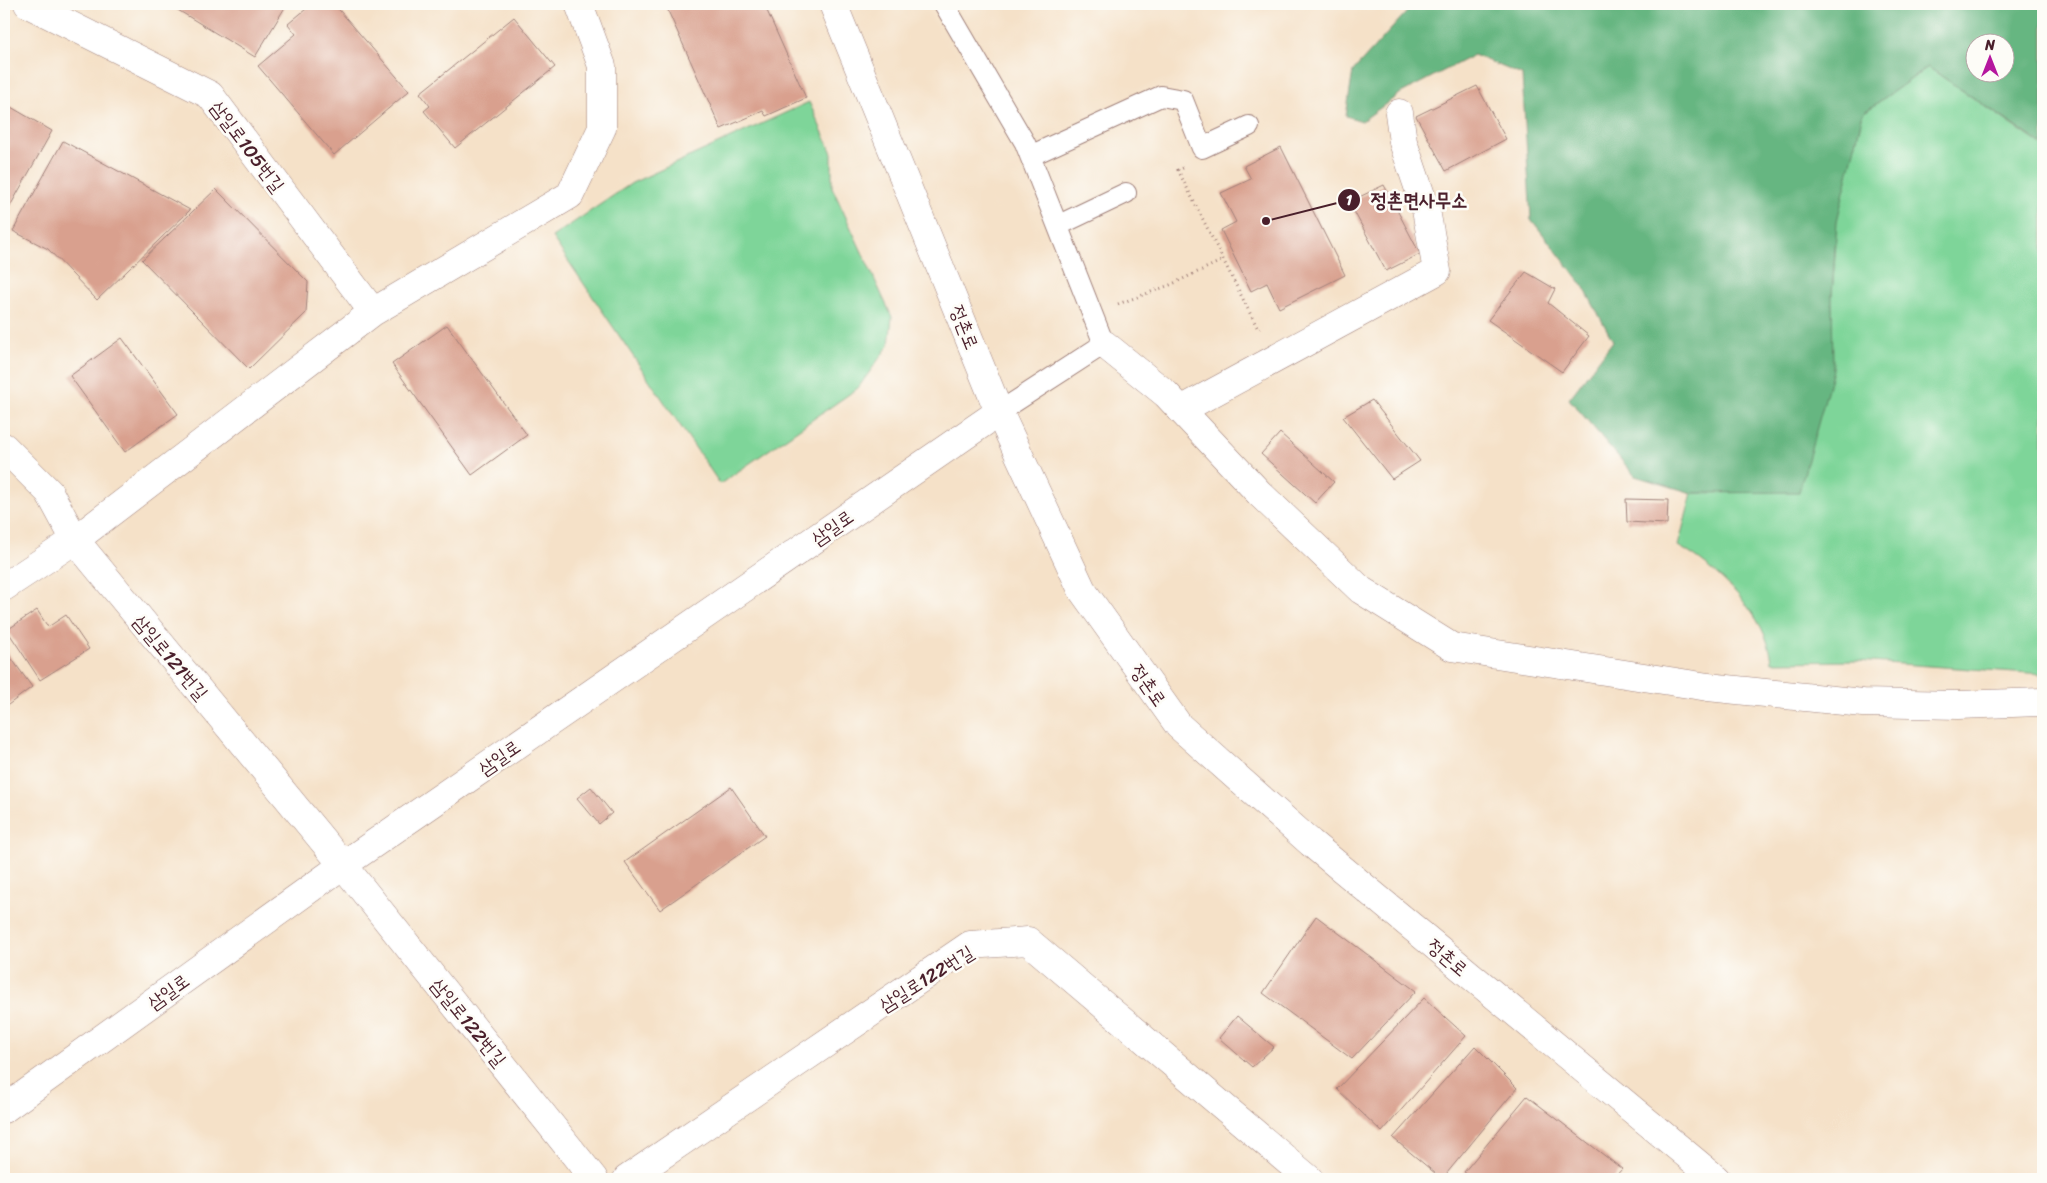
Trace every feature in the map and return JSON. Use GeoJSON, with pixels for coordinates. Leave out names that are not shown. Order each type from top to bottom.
{"type":"FeatureCollection","features":[{"type":"Feature","properties":{"kind":"street","name":"삼일로105번길"},"geometry":{"type":"LineString","coordinates":[[28,4],[210,95],[373,312]]}},
{"type":"Feature","properties":{"kind":"street"},"geometry":{"type":"LineString","coordinates":[[4,587],[75,540],[373,312],[570,195],[602,128],[602,66],[579,4]]}},
{"type":"Feature","properties":{"kind":"street","name":"정촌로"},"geometry":{"type":"LineString","coordinates":[[833,4],[999,412],[1082,590],[1179,726],[1311,843],[1716,1179]]}},
{"type":"Feature","properties":{"kind":"street"},"geometry":{"type":"LineString","coordinates":[[1181,410],[1437,271],[1426,210],[1403,142],[1398,113]]}},
{"type":"Feature","properties":{"kind":"street"},"geometry":{"type":"LineString","coordinates":[[1104,344],[1166,394],[1260,494],[1361,590],[1452,647],[1708,688],[1863,703],[1958,705],[2043,702]]}},
{"type":"Feature","properties":{"kind":"street","name":"삼일로"},"geometry":{"type":"LineString","coordinates":[[4,1109],[343,865],[999,412]]}},
{"type":"Feature","properties":{"kind":"street","name":"삼일로121번길"},"geometry":{"type":"LineString","coordinates":[[4,446],[49,492],[75,540],[343,865]]}},
{"type":"Feature","properties":{"kind":"street","name":"삼일로122번길"},"geometry":{"type":"LineString","coordinates":[[343,865],[594,1179]]}},
{"type":"Feature","properties":{"kind":"street","name":"삼일로122번길"},"geometry":{"type":"LineString","coordinates":[[627,1179],[970,945],[1028,941],[1309,1179]]}},
{"type":"Feature","properties":{"kind":"lane"},"geometry":{"type":"LineString","coordinates":[[944,4],[960,28],[1030,156],[1059,225],[1104,344],[999,412]]}},
{"type":"Feature","properties":{"kind":"lane"},"geometry":{"type":"LineString","coordinates":[[1030,156],[1161,96],[1183,100],[1202,148],[1249,126]]}},
{"type":"Feature","properties":{"kind":"lane"},"geometry":{"type":"LineString","coordinates":[[1059,225],[1126,193]]}},
{"type":"Feature","properties":{"kind":"path"},"geometry":{"type":"LineString","coordinates":[[1190,165],[1178,170],[1258,329],[1265,326]]}},
{"type":"Feature","properties":{"kind":"path"},"geometry":{"type":"LineString","coordinates":[[1093,314],[1170,285],[1223,260]]}},
{"type":"Feature","properties":{"kind":"green space"},"geometry":{"type":"Polygon","coordinates":[[[1414,4],[2043,4],[2043,145],[1928,67],[1863,113],[1837,221],[1832,295],[1833,370],[1799,492],[1692,493],[1635,476],[1569,399],[1613,341],[1582,284],[1531,219],[1522,75],[1474,55],[1401,93],[1362,121],[1346,116],[1353,71],[1414,4]]]}},
{"type":"Feature","properties":{"kind":"green space"},"geometry":{"type":"Polygon","coordinates":[[[1928,67],[2043,146],[2043,674],[1857,661],[1772,662],[1761,628],[1751,611],[1724,580],[1693,555],[1678,546],[1692,493],[1799,491],[1832,295],[1836,243],[1794,218],[1856,143],[1863,113],[1928,67]]]}},
{"type":"Feature","properties":{"kind":"green space"},"geometry":{"type":"Polygon","coordinates":[[[809,102],[832,153],[832,187],[892,317],[889,345],[858,388],[720,484],[552,237],[632,183],[809,102]]]}},
{"type":"Feature","properties":{"kind":"building"},"geometry":{"type":"Polygon","coordinates":[[[168,4],[287,4],[255,57],[168,4]]]}},
{"type":"Feature","properties":{"kind":"building"},"geometry":{"type":"Polygon","coordinates":[[[312,4],[334,4],[409,91],[334,155],[258,66],[296,34],[288,24],[312,4]]]}},
{"type":"Feature","properties":{"kind":"building"},"geometry":{"type":"Polygon","coordinates":[[[665,4],[764,4],[806,98],[766,116],[763,111],[721,129],[665,4]]]}},
{"type":"Feature","properties":{"kind":"building"},"geometry":{"type":"Polygon","coordinates":[[[514,17],[555,67],[455,148],[424,111],[430,106],[420,93],[514,17]]]}},
{"type":"Feature","properties":{"kind":"building"},"geometry":{"type":"Polygon","coordinates":[[[1477,86],[1506,139],[1446,171],[1416,116],[1477,86]]]}},
{"type":"Feature","properties":{"kind":"building"},"geometry":{"type":"Polygon","coordinates":[[[4,103],[52,131],[4,217],[4,103]]]}},
{"type":"Feature","properties":{"kind":"building"},"geometry":{"type":"Polygon","coordinates":[[[63,141],[190,210],[97,300],[48,249],[13,231],[63,141]]]}},
{"type":"Feature","properties":{"kind":"building"},"geometry":{"type":"Polygon","coordinates":[[[1281,147],[1345,275],[1279,308],[1267,283],[1251,291],[1221,230],[1236,222],[1221,193],[1251,179],[1244,166],[1281,147]]]}},
{"type":"Feature","properties":{"kind":"building"},"geometry":{"type":"Polygon","coordinates":[[[1384,185],[1420,254],[1386,271],[1349,202],[1384,185]]]}},
{"type":"Feature","properties":{"kind":"building"},"geometry":{"type":"Polygon","coordinates":[[[216,189],[308,282],[306,313],[249,369],[142,260],[216,189]]]}},
{"type":"Feature","properties":{"kind":"building"},"geometry":{"type":"Polygon","coordinates":[[[1526,272],[1555,289],[1548,303],[1589,336],[1562,372],[1488,320],[1526,272]]]}},
{"type":"Feature","properties":{"kind":"building"},"geometry":{"type":"Polygon","coordinates":[[[447,325],[527,435],[472,475],[392,364],[447,325]]]}},
{"type":"Feature","properties":{"kind":"building"},"geometry":{"type":"Polygon","coordinates":[[[122,338],[178,414],[125,452],[70,376],[122,338]]]}},
{"type":"Feature","properties":{"kind":"building"},"geometry":{"type":"Polygon","coordinates":[[[1372,400],[1420,461],[1392,479],[1343,417],[1372,400]]]}},
{"type":"Feature","properties":{"kind":"building"},"geometry":{"type":"Polygon","coordinates":[[[1280,433],[1334,482],[1315,503],[1261,454],[1280,433]]]}},
{"type":"Feature","properties":{"kind":"building"},"geometry":{"type":"Polygon","coordinates":[[[1626,499],[1668,500],[1667,524],[1627,522],[1626,499]]]}},
{"type":"Feature","properties":{"kind":"building"},"geometry":{"type":"Polygon","coordinates":[[[37,610],[48,627],[66,615],[89,649],[40,680],[7,630],[37,610]]]}},
{"type":"Feature","properties":{"kind":"building"},"geometry":{"type":"Polygon","coordinates":[[[4,648],[32,687],[4,708],[4,648]]]}},
{"type":"Feature","properties":{"kind":"building"},"geometry":{"type":"Polygon","coordinates":[[[591,787],[612,813],[599,824],[577,798],[591,787]]]}},
{"type":"Feature","properties":{"kind":"building"},"geometry":{"type":"Polygon","coordinates":[[[731,787],[765,836],[660,910],[625,862],[731,787]]]}},
{"type":"Feature","properties":{"kind":"building"},"geometry":{"type":"Polygon","coordinates":[[[1316,916],[1416,991],[1352,1059],[1263,993],[1316,916]]]}},
{"type":"Feature","properties":{"kind":"building"},"geometry":{"type":"Polygon","coordinates":[[[1424,998],[1466,1036],[1382,1132],[1337,1089],[1424,998]]]}},
{"type":"Feature","properties":{"kind":"building"},"geometry":{"type":"Polygon","coordinates":[[[1237,1016],[1274,1047],[1252,1067],[1219,1038],[1237,1016]]]}},
{"type":"Feature","properties":{"kind":"building"},"geometry":{"type":"Polygon","coordinates":[[[1475,1046],[1517,1088],[1442,1179],[1393,1138],[1475,1046]]]}},
{"type":"Feature","properties":{"kind":"building"},"geometry":{"type":"Polygon","coordinates":[[[1527,1096],[1622,1169],[1613,1179],[1474,1179],[1464,1172],[1527,1096]]]}},
{"type":"Feature","properties":{"kind":"place","name":"정촌면사무소"},"geometry":{"type":"Point","coordinates":[1266,221]}}]}
